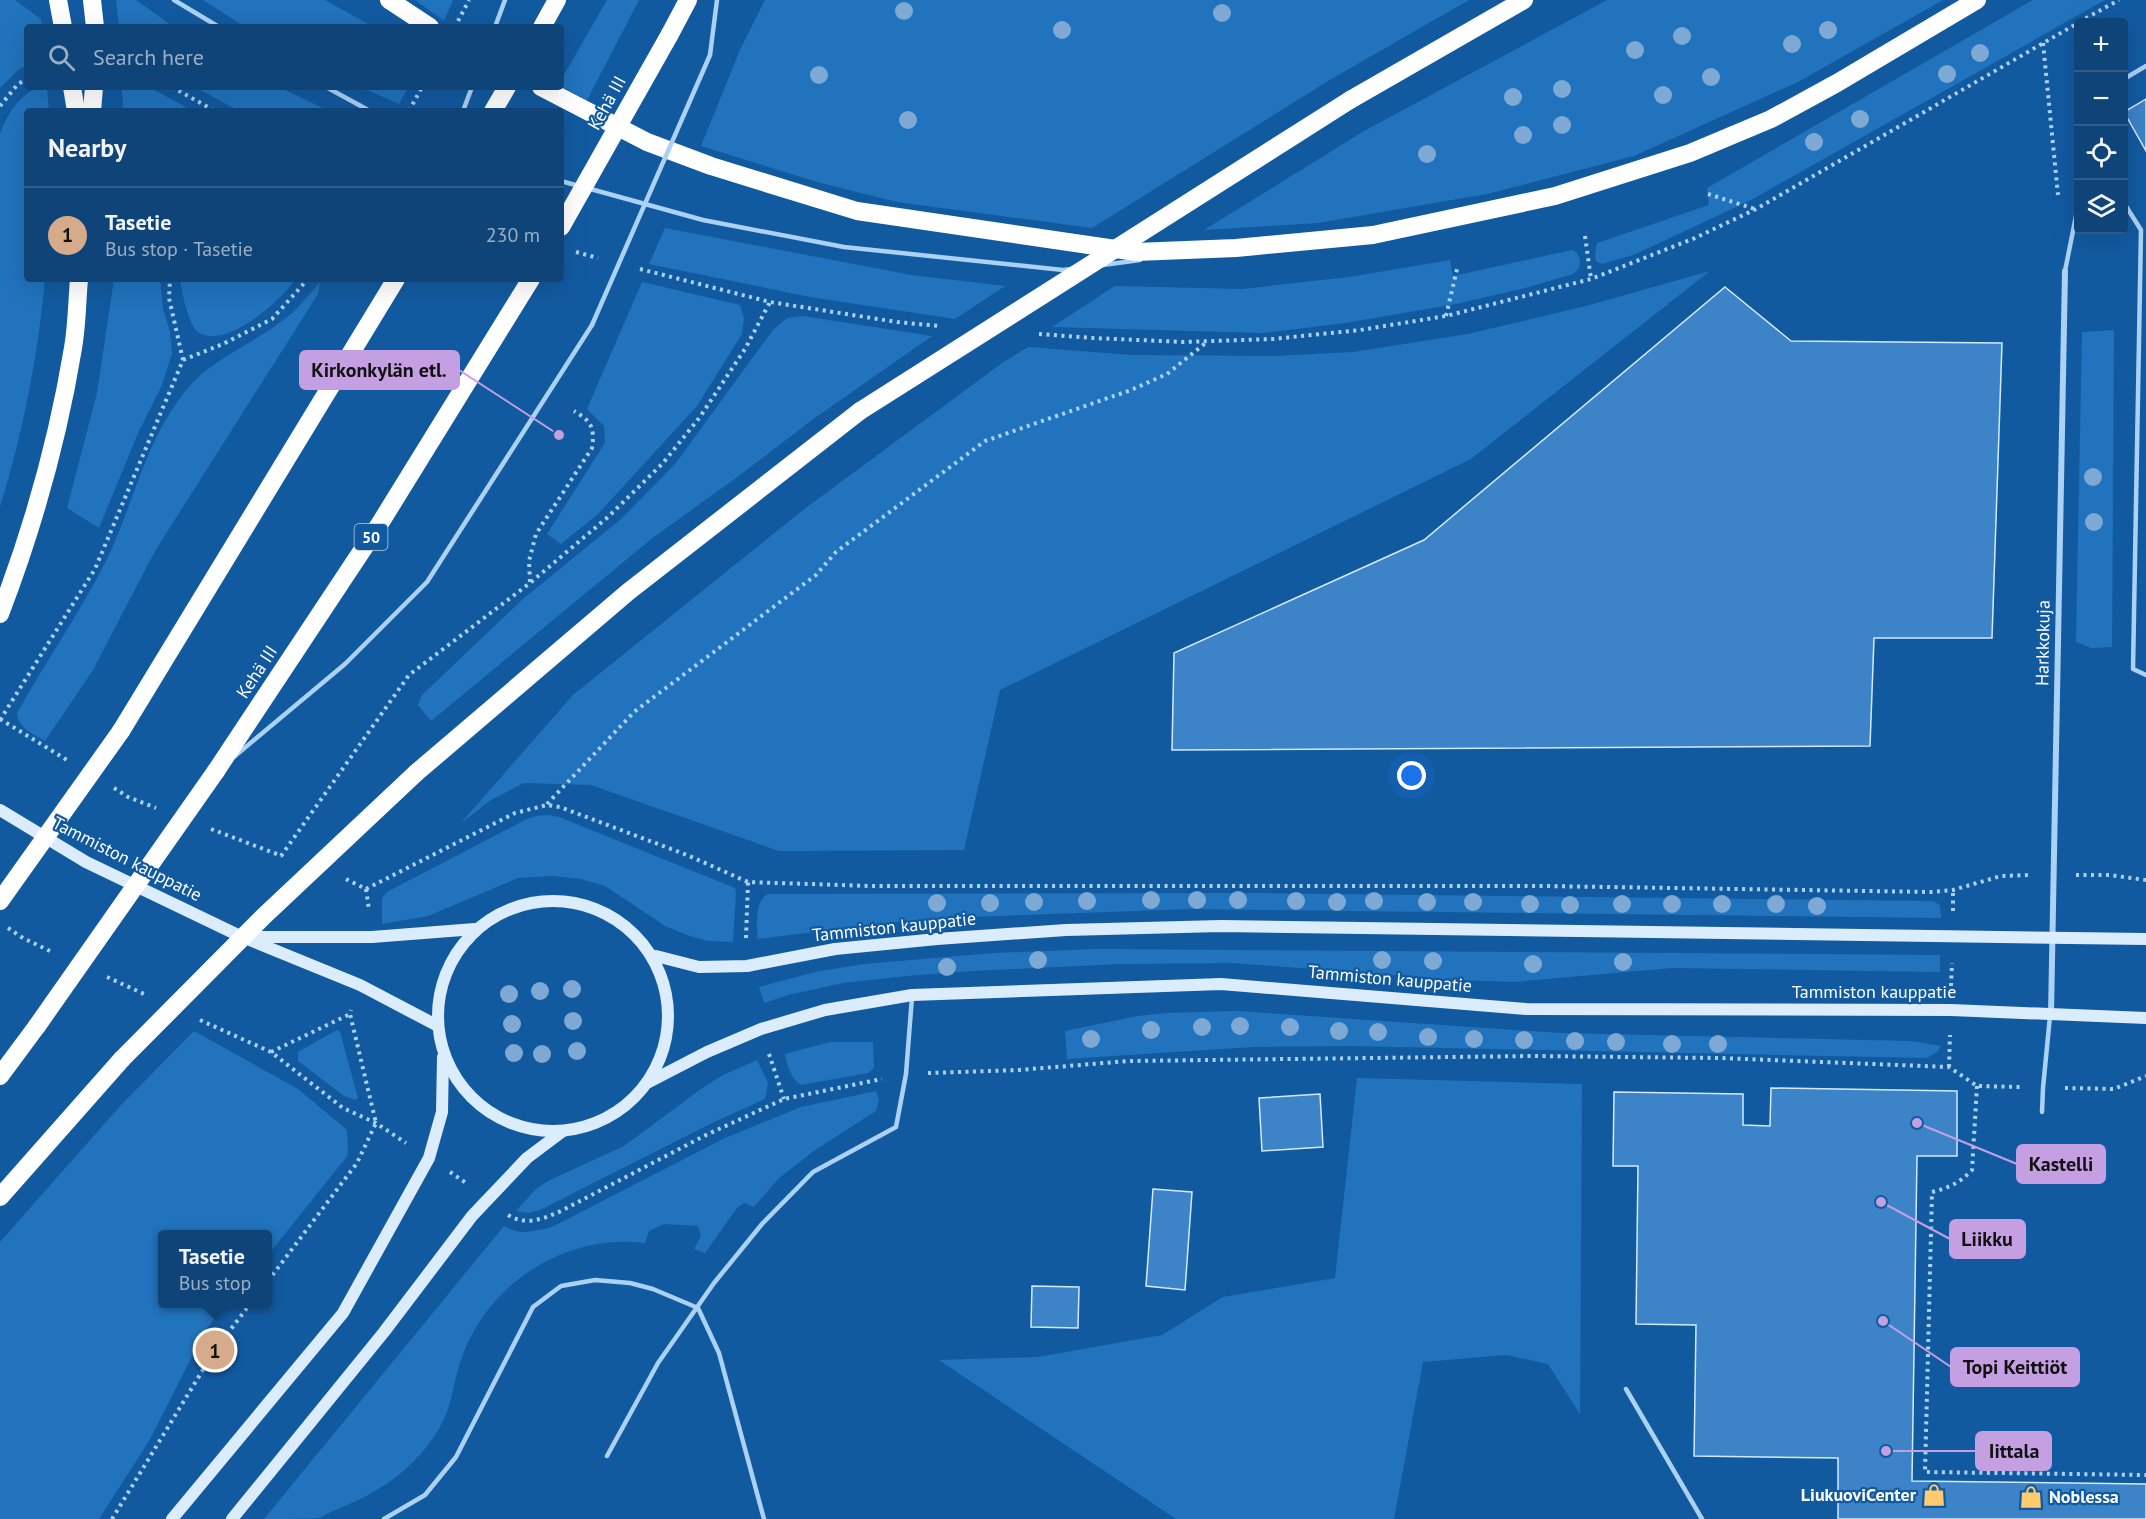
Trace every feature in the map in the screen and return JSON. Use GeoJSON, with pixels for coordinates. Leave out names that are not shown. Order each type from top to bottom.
{"type":"FeatureCollection","features":[{"type":"Feature","properties":{"kind":"highway"},"geometry":{"type":"LineString","coordinates":[[58,0],[62,24]]}},
{"type":"Feature","properties":{"kind":"highway"},"geometry":{"type":"LineString","coordinates":[[92,0],[95,24]]}},
{"type":"Feature","properties":{"kind":"highway"},"geometry":{"type":"LineString","coordinates":[[389,0],[425,24]]}},
{"type":"Feature","properties":{"kind":"highway"},"geometry":{"type":"LineString","coordinates":[[544,24],[557,0]]}},
{"type":"Feature","properties":{"kind":"highway","name":"Kehä III"},"geometry":{"type":"LineString","coordinates":[[564,222],[688,0]]}},
{"type":"Feature","properties":{"kind":"highway"},"geometry":{"type":"LineString","coordinates":[[0,1197],[122,1059],[264,915],[416,773],[628,592],[860,411],[1350,100],[1524,0]]}},
{"type":"Feature","properties":{"kind":"highway"},"geometry":{"type":"LineString","coordinates":[[547,90],[647,142],[711,166],[857,210],[1136,252],[1236,248],[1373,235],[1555,196],[1690,153],[1771,119],[1837,83],[1977,0]]}},
{"type":"Feature","properties":{"kind":"highway"},"geometry":{"type":"LineString","coordinates":[[72,90],[76,108]]}},
{"type":"Feature","properties":{"kind":"highway"},"geometry":{"type":"LineString","coordinates":[[92,108],[93,90]]}},
{"type":"Feature","properties":{"kind":"highway"},"geometry":{"type":"LineString","coordinates":[[495,108],[505,90]]}},
{"type":"Feature","properties":{"kind":"highway"},"geometry":{"type":"LineString","coordinates":[[0,614],[21,559],[57,433],[74,346],[79,282]]}},
{"type":"Feature","properties":{"kind":"highway"},"geometry":{"type":"LineString","coordinates":[[0,901],[121,730],[394,282]]}},
{"type":"Feature","properties":{"kind":"highway","name":"Kehä III"},"geometry":{"type":"LineString","coordinates":[[0,1076],[216,771],[379,525],[529,282]]}},
{"type":"Feature","properties":{"kind":"main road","name":"Tammiston kauppatie"},"geometry":{"type":"LineString","coordinates":[[0,810],[86,862],[240,936],[360,985],[438,1026]]}},
{"type":"Feature","properties":{"kind":"main road"},"geometry":{"type":"LineString","coordinates":[[172,1519],[344,1313],[429,1158],[442,1112],[443,1055],[438,1026],[441,985],[453,956],[475,929],[499,912],[534,901],[568,900],[612,916],[636,935],[656,956],[667,992],[669,1014],[664,1048],[647,1083],[622,1109],[592,1125],[563,1131],[521,1127],[493,1115],[466,1093],[443,1055]]}},
{"type":"Feature","properties":{"kind":"main road","name":"Tammiston kauppatie"},"geometry":{"type":"LineString","coordinates":[[656,956],[699,967],[747,966],[835,949],[937,939],[1066,930],[1209,926],[2146,939]]}},
{"type":"Feature","properties":{"kind":"main road","name":"Tammiston kauppatie"},"geometry":{"type":"LineString","coordinates":[[240,936],[372,937],[475,929]]}},
{"type":"Feature","properties":{"kind":"main road","name":"Tammiston kauppatie"},"geometry":{"type":"LineString","coordinates":[[647,1083],[707,1052],[761,1029],[825,1010],[912,995],[1221,984],[1526,1009],[1951,1010],[2146,1018]]}},
{"type":"Feature","properties":{"kind":"main road"},"geometry":{"type":"LineString","coordinates":[[232,1519],[384,1332],[472,1216],[527,1158],[563,1131]]}},
{"type":"Feature","properties":{"kind":"street","name":"Harkkokuja"},"geometry":{"type":"LineString","coordinates":[[2051,1015],[2065,271]]}},
{"type":"Feature","properties":{"kind":"lane"},"geometry":{"type":"LineString","coordinates":[[174,0],[214,24]]}},
{"type":"Feature","properties":{"kind":"lane"},"geometry":{"type":"LineString","coordinates":[[496,24],[505,0]]}},
{"type":"Feature","properties":{"kind":"lane"},"geometry":{"type":"LineString","coordinates":[[216,771],[345,664],[427,582],[592,325],[710,55],[717,0]]}},
{"type":"Feature","properties":{"kind":"lane"},"geometry":{"type":"LineString","coordinates":[[2128,77],[2146,66]]}},
{"type":"Feature","properties":{"kind":"lane"},"geometry":{"type":"LineString","coordinates":[[332,90],[364,108]]}},
{"type":"Feature","properties":{"kind":"lane"},"geometry":{"type":"LineString","coordinates":[[464,108],[471,90]]}},
{"type":"Feature","properties":{"kind":"lane"},"geometry":{"type":"LineString","coordinates":[[564,182],[703,220],[843,247],[1063,270],[1143,260]]}},
{"type":"Feature","properties":{"kind":"lane"},"geometry":{"type":"LineString","coordinates":[[2128,209],[2141,230],[2133,669],[2146,675]]}},
{"type":"Feature","properties":{"kind":"lane"},"geometry":{"type":"LineString","coordinates":[[2065,271],[2074,229]]}},
{"type":"Feature","properties":{"kind":"lane"},"geometry":{"type":"LineString","coordinates":[[1155,258],[1236,248]]}},
{"type":"Feature","properties":{"kind":"lane"},"geometry":{"type":"LineString","coordinates":[[607,1456],[658,1363],[714,1282],[762,1224],[813,1172],[896,1127],[906,1074],[912,995]]}},
{"type":"Feature","properties":{"kind":"lane"},"geometry":{"type":"LineString","coordinates":[[2042,1112],[2051,1015]]}},
{"type":"Feature","properties":{"kind":"lane"},"geometry":{"type":"LineString","coordinates":[[384,1519],[425,1495],[456,1457],[533,1307],[561,1287],[595,1280],[630,1283],[653,1289],[698,1308],[719,1353],[764,1519]]}},
{"type":"Feature","properties":{"kind":"lane"},"geometry":{"type":"LineString","coordinates":[[1626,1389],[1702,1519]]}},
{"type":"Feature","properties":{"kind":"path"},"geometry":{"type":"LineString","coordinates":[[457,24],[469,0]]}},
{"type":"Feature","properties":{"kind":"path"},"geometry":{"type":"LineString","coordinates":[[2086,18],[2119,0]]}},
{"type":"Feature","properties":{"kind":"path"},"geometry":{"type":"LineString","coordinates":[[2043,43],[2058,202]]}},
{"type":"Feature","properties":{"kind":"path"},"geometry":{"type":"LineString","coordinates":[[0,106],[18,84],[24,81]]}},
{"type":"Feature","properties":{"kind":"path"},"geometry":{"type":"LineString","coordinates":[[177,90],[209,108]]}},
{"type":"Feature","properties":{"kind":"path"},"geometry":{"type":"LineString","coordinates":[[411,108],[420,90]]}},
{"type":"Feature","properties":{"kind":"path"},"geometry":{"type":"LineString","coordinates":[[1708,194],[1756,209]]}},
{"type":"Feature","properties":{"kind":"path"},"geometry":{"type":"LineString","coordinates":[[1585,236],[1591,279]]}},
{"type":"Feature","properties":{"kind":"path"},"geometry":{"type":"LineString","coordinates":[[1446,316],[1456,269]]}},
{"type":"Feature","properties":{"kind":"path"},"geometry":{"type":"LineString","coordinates":[[0,720],[95,569],[183,360],[170,298],[170,282]]}},
{"type":"Feature","properties":{"kind":"path"},"geometry":{"type":"LineString","coordinates":[[183,360],[224,344],[272,319],[305,282]]}},
{"type":"Feature","properties":{"kind":"path"},"geometry":{"type":"LineString","coordinates":[[281,856],[409,675],[530,583],[608,517],[663,463],[700,417],[745,349],[770,302]]}},
{"type":"Feature","properties":{"kind":"path"},"geometry":{"type":"LineString","coordinates":[[547,805],[634,711],[816,575],[836,552],[985,441],[1077,410],[1167,374],[1208,341]]}},
{"type":"Feature","properties":{"kind":"path"},"geometry":{"type":"LineString","coordinates":[[530,583],[529,561],[536,534],[592,448],[594,434],[588,419],[574,411]]}},
{"type":"Feature","properties":{"kind":"path"},"geometry":{"type":"LineString","coordinates":[[366,889],[515,813],[547,805],[560,807],[677,851],[748,882],[869,886],[1544,886],[1932,892],[1953,890],[2001,876],[2109,875],[2146,880]]}},
{"type":"Feature","properties":{"kind":"path"},"geometry":{"type":"LineString","coordinates":[[1949,1067],[1953,890]]}},
{"type":"Feature","properties":{"kind":"path"},"geometry":{"type":"LineString","coordinates":[[0,923],[23,938],[55,953]]}},
{"type":"Feature","properties":{"kind":"path"},"geometry":{"type":"LineString","coordinates":[[98,973],[152,998]]}},
{"type":"Feature","properties":{"kind":"path"},"geometry":{"type":"LineString","coordinates":[[271,1052],[350,1014]]}},
{"type":"Feature","properties":{"kind":"path"},"geometry":{"type":"LineString","coordinates":[[195,1018],[271,1052],[343,1108],[376,1124],[489,1199],[510,1217],[525,1222],[561,1211],[706,1135],[784,1099],[906,1074],[1019,1070],[1128,1061],[1533,1056],[1720,1058],[1949,1067],[1977,1086],[2114,1089],[2146,1076]]}},
{"type":"Feature","properties":{"kind":"path"},"geometry":{"type":"LineString","coordinates":[[1977,1086],[1972,1170],[1964,1179],[1932,1192],[1925,1472],[2146,1475]]}},
{"type":"Feature","properties":{"kind":"path"},"geometry":{"type":"LineString","coordinates":[[272,1274],[357,1163],[376,1124]]}},
{"type":"Feature","properties":{"kind":"path"},"geometry":{"type":"LineString","coordinates":[[112,1519],[215,1350],[247,1308]]}},
{"type":"Feature","properties":{"kind":"shaded area"},"geometry":{"type":"Polygon","coordinates":[[[0,0],[15,0],[41,19],[42,24],[24,24],[24,67],[0,88],[0,0]]]}},
{"type":"Feature","properties":{"kind":"shaded area"},"geometry":{"type":"Polygon","coordinates":[[[116,0],[136,0],[170,24],[119,24],[116,0]]]}},
{"type":"Feature","properties":{"kind":"shaded area"},"geometry":{"type":"Polygon","coordinates":[[[203,0],[325,0],[369,24],[240,24],[203,0]]]}},
{"type":"Feature","properties":{"kind":"shaded area"},"geometry":{"type":"Polygon","coordinates":[[[415,0],[453,0],[444,21],[415,0]]]}},
{"type":"Feature","properties":{"kind":"shaded area"},"geometry":{"type":"Polygon","coordinates":[[[607,0],[639,0],[587,100],[564,88],[564,75],[607,0]]]}},
{"type":"Feature","properties":{"kind":"shaded area"},"geometry":{"type":"Polygon","coordinates":[[[765,0],[1469,0],[1328,81],[1092,228],[897,202],[817,182],[701,146],[740,50],[765,0]]]}},
{"type":"Feature","properties":{"kind":"shaded area"},"geometry":{"type":"Polygon","coordinates":[[[1607,0],[1943,0],[1798,82],[1634,156],[1487,194],[1318,223],[1204,230],[1364,131],[1607,0]]]}},
{"type":"Feature","properties":{"kind":"shaded area"},"geometry":{"type":"Polygon","coordinates":[[[2033,0],[2105,0],[1753,199],[1636,254],[1602,264],[1596,261],[1597,243],[1709,205],[1707,188],[2033,0]]]}},
{"type":"Feature","properties":{"kind":"shaded area"},"geometry":{"type":"Polygon","coordinates":[[[33,90],[47,90],[49,108],[24,108],[24,282],[45,282],[28,394],[16,451],[0,507],[0,134],[14,107],[33,90]]]}},
{"type":"Feature","properties":{"kind":"shaded area"},"geometry":{"type":"Polygon","coordinates":[[[122,90],[154,90],[188,108],[123,108],[122,90]]]}},
{"type":"Feature","properties":{"kind":"shaded area"},"geometry":{"type":"Polygon","coordinates":[[[200,90],[285,90],[323,108],[234,108],[200,90]]]}},
{"type":"Feature","properties":{"kind":"shaded area"},"geometry":{"type":"Polygon","coordinates":[[[367,90],[406,90],[399,104],[367,90]]]}},
{"type":"Feature","properties":{"kind":"shaded area"},"geometry":{"type":"Polygon","coordinates":[[[665,228],[911,275],[1005,286],[955,319],[810,297],[649,264],[665,228]]]}},
{"type":"Feature","properties":{"kind":"shaded area"},"geometry":{"type":"Polygon","coordinates":[[[1572,250],[1577,253],[1580,260],[1579,268],[1573,274],[1456,304],[1345,323],[1263,333],[1052,327],[1115,286],[1242,289],[1349,277],[1450,260],[1453,276],[1572,250]]]}},
{"type":"Feature","properties":{"kind":"shaded area"},"geometry":{"type":"Polygon","coordinates":[[[1710,271],[1471,459],[1000,690],[964,850],[779,851],[591,785],[524,783],[491,800],[460,824],[573,695],[803,510],[1002,363],[1028,347],[1132,355],[1275,356],[1353,352],[1468,334],[1586,306],[1710,271]]]}},
{"type":"Feature","properties":{"kind":"shaded area"},"geometry":{"type":"Polygon","coordinates":[[[114,282],[160,282],[172,353],[162,385],[138,433],[99,528],[67,508],[97,393],[114,282]]]}},
{"type":"Feature","properties":{"kind":"shaded area"},"geometry":{"type":"Polygon","coordinates":[[[181,282],[294,282],[266,310],[237,329],[223,335],[210,336],[198,332],[192,323],[181,282]]]}},
{"type":"Feature","properties":{"kind":"shaded area"},"geometry":{"type":"Polygon","coordinates":[[[320,282],[318,294],[155,551],[93,670],[45,741],[31,733],[20,723],[17,713],[86,599],[107,559],[150,451],[172,410],[196,379],[219,361],[287,317],[320,282]]]}},
{"type":"Feature","properties":{"kind":"shaded area"},"geometry":{"type":"Polygon","coordinates":[[[642,282],[740,305],[744,319],[742,334],[697,406],[598,514],[561,544],[547,534],[605,443],[604,426],[587,409],[642,282]]]}},
{"type":"Feature","properties":{"kind":"shaded area"},"geometry":{"type":"Polygon","coordinates":[[[803,316],[932,336],[812,420],[650,540],[431,721],[418,705],[422,695],[523,599],[621,519],[675,464],[773,330],[787,318],[803,316]]]}},
{"type":"Feature","properties":{"kind":"shaded area"},"geometry":{"type":"Polygon","coordinates":[[[2114,330],[2112,647],[2091,648],[2076,642],[2082,332],[2114,330]]]}},
{"type":"Feature","properties":{"kind":"shaded area"},"geometry":{"type":"Polygon","coordinates":[[[548,815],[559,817],[735,888],[733,942],[708,941],[687,935],[665,926],[605,886],[581,879],[553,876],[518,878],[428,916],[382,924],[382,898],[387,892],[525,820],[548,815]]]}},
{"type":"Feature","properties":{"kind":"shaded area"},"geometry":{"type":"Polygon","coordinates":[[[1247,893],[1933,901],[1940,905],[1941,918],[1191,909],[969,917],[897,922],[757,939],[758,908],[760,902],[768,894],[1247,893]]]}},
{"type":"Feature","properties":{"kind":"shaded area"},"geometry":{"type":"Polygon","coordinates":[[[1096,949],[1940,955],[1940,972],[1672,968],[1514,982],[1457,980],[1234,963],[1120,964],[972,971],[843,983],[788,995],[764,1003],[759,987],[815,972],[864,964],[994,953],[1096,949]]]}},
{"type":"Feature","properties":{"kind":"shaded area"},"geometry":{"type":"Polygon","coordinates":[[[1235,1011],[1561,1033],[1911,1041],[1941,1046],[1937,1052],[1927,1058],[1352,1046],[1253,1047],[1067,1059],[1065,1031],[1137,1016],[1235,1011]]]}},
{"type":"Feature","properties":{"kind":"shaded area"},"geometry":{"type":"Polygon","coordinates":[[[337,1030],[340,1032],[358,1098],[355,1100],[344,1096],[298,1061],[298,1052],[337,1030]]]}},
{"type":"Feature","properties":{"kind":"shaded area"},"geometry":{"type":"Polygon","coordinates":[[[194,1031],[298,1089],[347,1130],[348,1155],[272,1250],[272,1230],[158,1230],[158,1308],[224,1308],[206,1329],[149,1441],[99,1519],[0,1519],[0,1242],[121,1105],[194,1031]]]}},
{"type":"Feature","properties":{"kind":"shaded area"},"geometry":{"type":"Polygon","coordinates":[[[830,1042],[873,1042],[874,1068],[868,1073],[801,1085],[798,1083],[790,1071],[785,1054],[830,1042]]]}},
{"type":"Feature","properties":{"kind":"shaded area"},"geometry":{"type":"Polygon","coordinates":[[[757,1060],[768,1083],[765,1099],[712,1123],[540,1210],[528,1213],[516,1211],[536,1189],[548,1181],[624,1146],[721,1076],[757,1060]]]}},
{"type":"Feature","properties":{"kind":"shaded area"},"geometry":{"type":"Polygon","coordinates":[[[1357,1078],[1582,1084],[1580,1414],[1548,1364],[1506,1355],[1423,1362],[1394,1519],[1176,1519],[939,1360],[1038,1357],[1162,1335],[1223,1297],[1335,1278],[1357,1078]]]}},
{"type":"Feature","properties":{"kind":"shaded area"},"geometry":{"type":"Polygon","coordinates":[[[876,1091],[879,1100],[876,1111],[815,1150],[778,1179],[754,1207],[744,1203],[737,1208],[705,1253],[694,1249],[701,1236],[698,1226],[664,1224],[649,1231],[645,1243],[616,1242],[587,1246],[559,1255],[534,1268],[510,1286],[490,1307],[474,1330],[462,1357],[444,1419],[432,1439],[414,1461],[369,1495],[320,1517],[264,1519],[504,1226],[521,1232],[550,1228],[725,1138],[801,1107],[876,1091]]]}},
{"type":"Feature","properties":{"kind":"building"},"geometry":{"type":"Polygon","coordinates":[[[2146,99],[2146,151],[2128,119],[2128,110],[2146,99]]]}},
{"type":"Feature","properties":{"kind":"building"},"geometry":{"type":"Polygon","coordinates":[[[1725,287],[1791,341],[2002,343],[1992,638],[1874,638],[1870,746],[1172,750],[1174,653],[1424,540],[1725,287]]]}},
{"type":"Feature","properties":{"kind":"building"},"geometry":{"type":"Polygon","coordinates":[[[1771,1088],[1957,1091],[1957,1156],[1917,1156],[1912,1481],[2146,1484],[2146,1519],[1838,1519],[1838,1458],[1694,1456],[1696,1325],[1636,1324],[1638,1166],[1613,1166],[1614,1092],[1743,1094],[1743,1125],[1770,1126],[1771,1088]]]}},
{"type":"Feature","properties":{"kind":"building"},"geometry":{"type":"Polygon","coordinates":[[[1320,1094],[1323,1147],[1262,1151],[1259,1098],[1320,1094]]]}},
{"type":"Feature","properties":{"kind":"building"},"geometry":{"type":"Polygon","coordinates":[[[1153,1189],[1192,1192],[1185,1290],[1146,1286],[1153,1189]]]}},
{"type":"Feature","properties":{"kind":"building"},"geometry":{"type":"Polygon","coordinates":[[[1032,1286],[1079,1287],[1078,1328],[1031,1327],[1032,1286]]]}},
{"type":"Feature","properties":{"kind":"place","name":"Kirkonkylän etl."},"geometry":{"type":"Point","coordinates":[559,435]}},
{"type":"Feature","properties":{"kind":"place","name":"Kastelli"},"geometry":{"type":"Point","coordinates":[1917,1123]}},
{"type":"Feature","properties":{"kind":"place","name":"Liikku"},"geometry":{"type":"Point","coordinates":[1881,1202]}},
{"type":"Feature","properties":{"kind":"place","name":"Topi Keittiöt"},"geometry":{"type":"Point","coordinates":[1883,1321]}},
{"type":"Feature","properties":{"kind":"place","name":"Tasetie"},"geometry":{"type":"Point","coordinates":[215,1350]}},
{"type":"Feature","properties":{"kind":"place","name":"Iittala"},"geometry":{"type":"Point","coordinates":[1886,1451]}},
{"type":"Feature","properties":{"kind":"place","name":"LiukuoviCenter"},"geometry":{"type":"Point","coordinates":[1934,1495]}},
{"type":"Feature","properties":{"kind":"place","name":"Noblessa"},"geometry":{"type":"Point","coordinates":[2031,1497]}}]}
